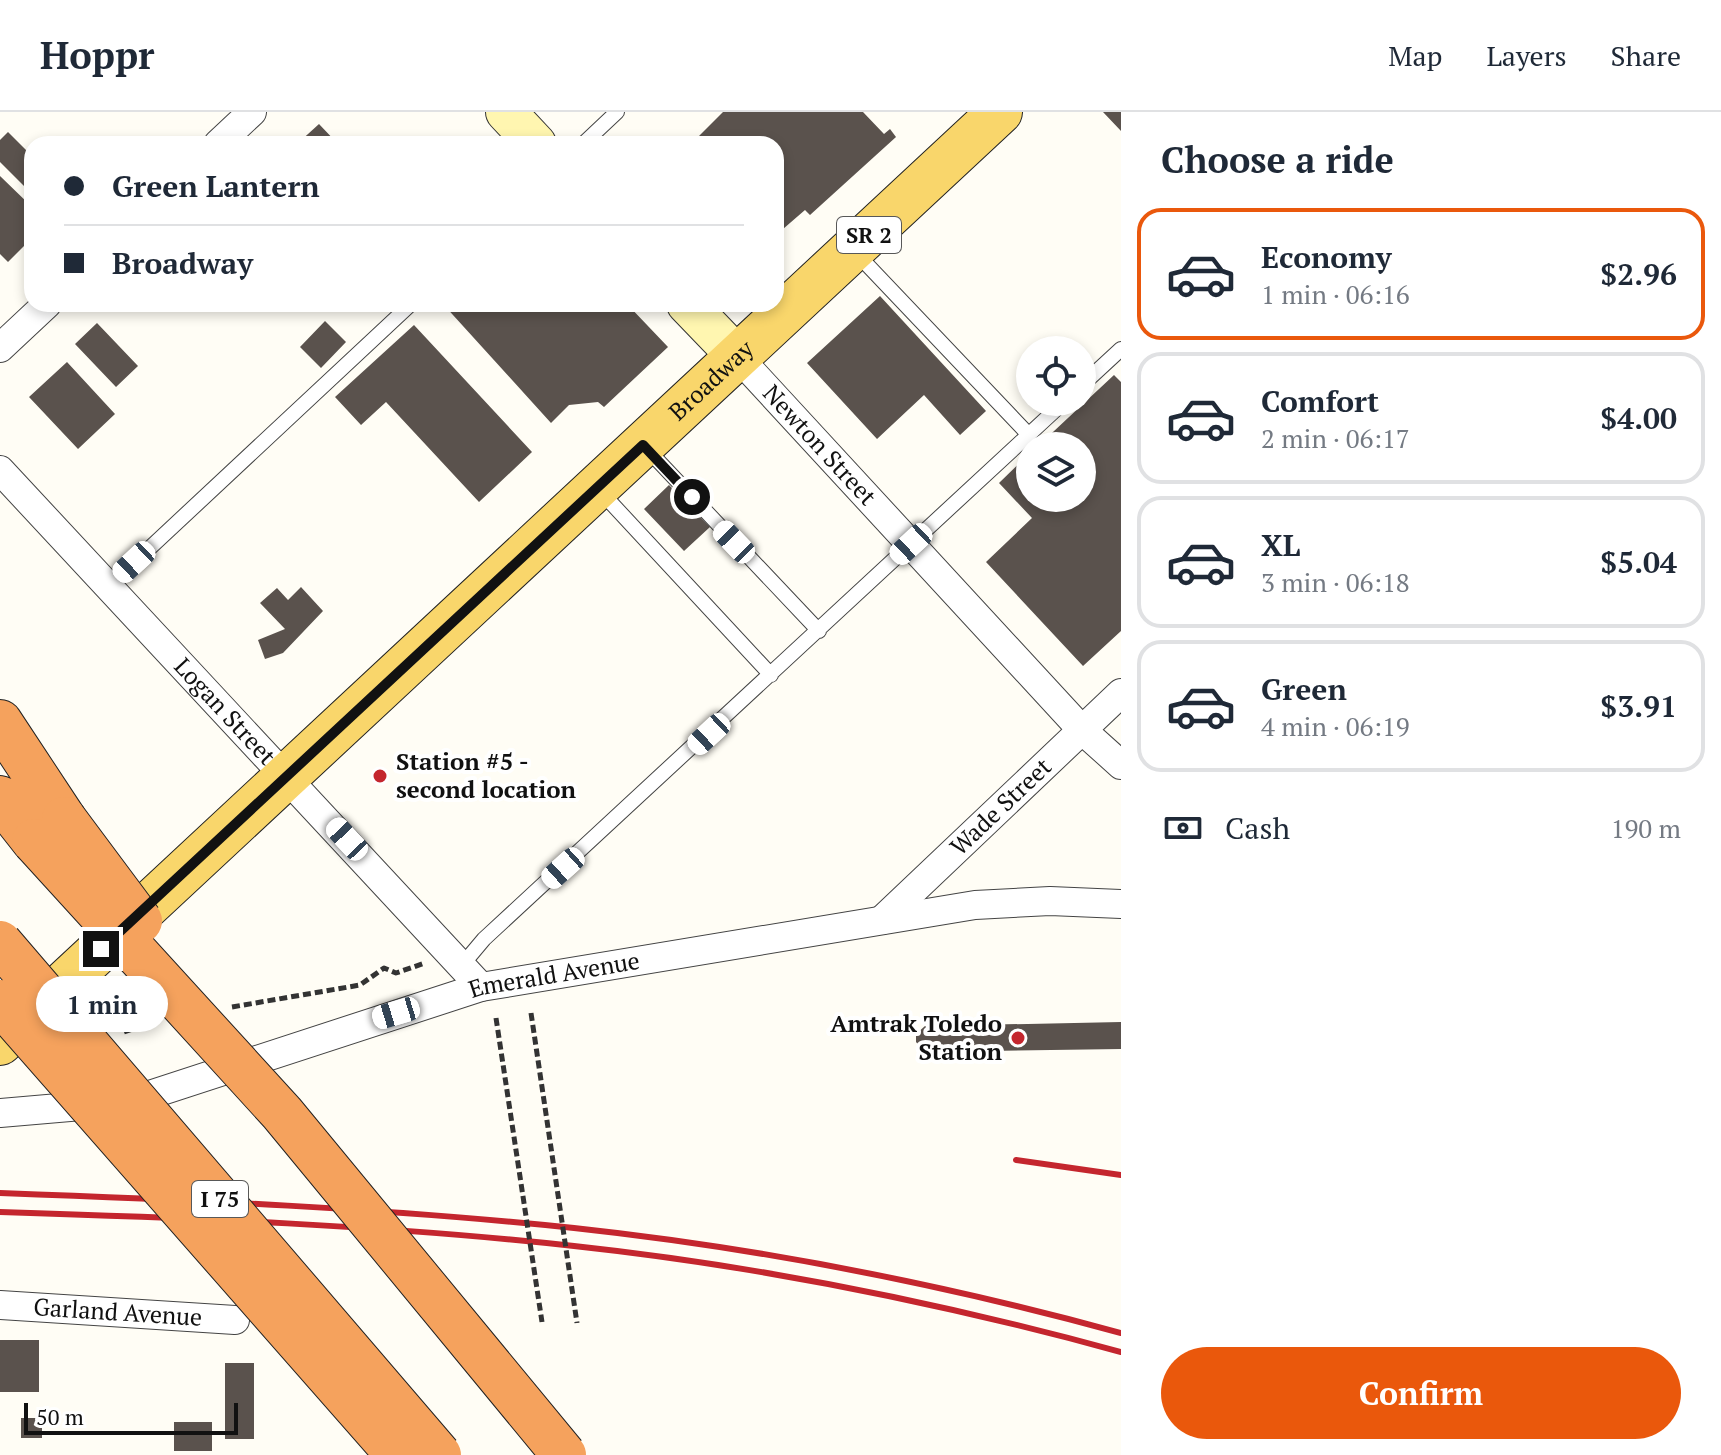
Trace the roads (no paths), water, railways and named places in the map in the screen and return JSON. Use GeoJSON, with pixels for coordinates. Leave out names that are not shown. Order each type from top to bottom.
{"type":"FeatureCollection","features":[{"type":"Feature","properties":{"kind":"highway"},"geometry":{"type":"LineString","coordinates":[[0,722],[49,830],[564,1455]]}},
{"type":"Feature","properties":{"kind":"highway"},"geometry":{"type":"LineString","coordinates":[[0,798],[49,830]]}},
{"type":"Feature","properties":{"kind":"highway","name":"I 75"},"geometry":{"type":"LineString","coordinates":[[0,943],[439,1455]]}},
{"type":"Feature","properties":{"kind":"highway"},"geometry":{"type":"LineString","coordinates":[[2,1027],[398,1455]]}},
{"type":"Feature","properties":{"kind":"main road","name":"Broadway"},"geometry":{"type":"LineString","coordinates":[[2,1027],[289,776],[1000,112]]}},
{"type":"Feature","properties":{"kind":"street"},"geometry":{"type":"LineString","coordinates":[[226,136],[252,112]]}},
{"type":"Feature","properties":{"kind":"street"},"geometry":{"type":"LineString","coordinates":[[506,112],[528,136]]}},
{"type":"Feature","properties":{"kind":"street"},"geometry":{"type":"LineString","coordinates":[[0,348],[38,312]]}},
{"type":"Feature","properties":{"kind":"street","name":"Newton Street"},"geometry":{"type":"LineString","coordinates":[[695,312],[1082,730],[1121,765]]}},
{"type":"Feature","properties":{"kind":"street","name":"Logan Street"},"geometry":{"type":"LineString","coordinates":[[0,470],[289,776],[481,987]]}},
{"type":"Feature","properties":{"kind":"street","name":"Wade Street"},"geometry":{"type":"LineString","coordinates":[[882,920],[1121,693]]}},
{"type":"Feature","properties":{"kind":"street","name":"Emerald Avenue"},"geometry":{"type":"LineString","coordinates":[[0,1113],[128,1102],[481,987],[882,920],[1011,902],[1121,904]]}},
{"type":"Feature","properties":{"kind":"street","name":"Garland Avenue"},"geometry":{"type":"LineString","coordinates":[[0,1305],[235,1320]]}},
{"type":"Feature","properties":{"kind":"lane"},"geometry":{"type":"LineString","coordinates":[[592,136],[617,112]]}},
{"type":"Feature","properties":{"kind":"lane"},"geometry":{"type":"LineString","coordinates":[[853,249],[1026,432]]}},
{"type":"Feature","properties":{"kind":"lane"},"geometry":{"type":"LineString","coordinates":[[108,587],[402,312]]}},
{"type":"Feature","properties":{"kind":"lane"},"geometry":{"type":"LineString","coordinates":[[1096,372],[1121,349]]}},
{"type":"Feature","properties":{"kind":"lane"},"geometry":{"type":"LineString","coordinates":[[1032,432],[1049,416]]}},
{"type":"Feature","properties":{"kind":"lane"},"geometry":{"type":"LineString","coordinates":[[643,445],[819,631]]}},
{"type":"Feature","properties":{"kind":"lane"},"geometry":{"type":"LineString","coordinates":[[463,964],[484,939],[1016,447]]}},
{"type":"Feature","properties":{"kind":"lane"},"geometry":{"type":"LineString","coordinates":[[598,489],[771,675]]}},
{"type":"Feature","properties":{"kind":"railway"},"geometry":{"type":"LineString","coordinates":[[1016,1160],[1121,1175]]}},
{"type":"Feature","properties":{"kind":"railway"},"geometry":{"type":"LineString","coordinates":[[0,1193],[360,1210],[643,1236],[850,1270],[986,1299],[1121,1333]]}},
{"type":"Feature","properties":{"kind":"railway"},"geometry":{"type":"LineString","coordinates":[[0,1212],[359,1228],[643,1254],[850,1288],[1121,1352]]}},
{"type":"Feature","properties":{"kind":"place","name":"Station #5 - second location"},"geometry":{"type":"Point","coordinates":[380,776]}},
{"type":"Feature","properties":{"kind":"place","name":"Amtrak Toledo Station"},"geometry":{"type":"Point","coordinates":[1018,1038]}}]}
